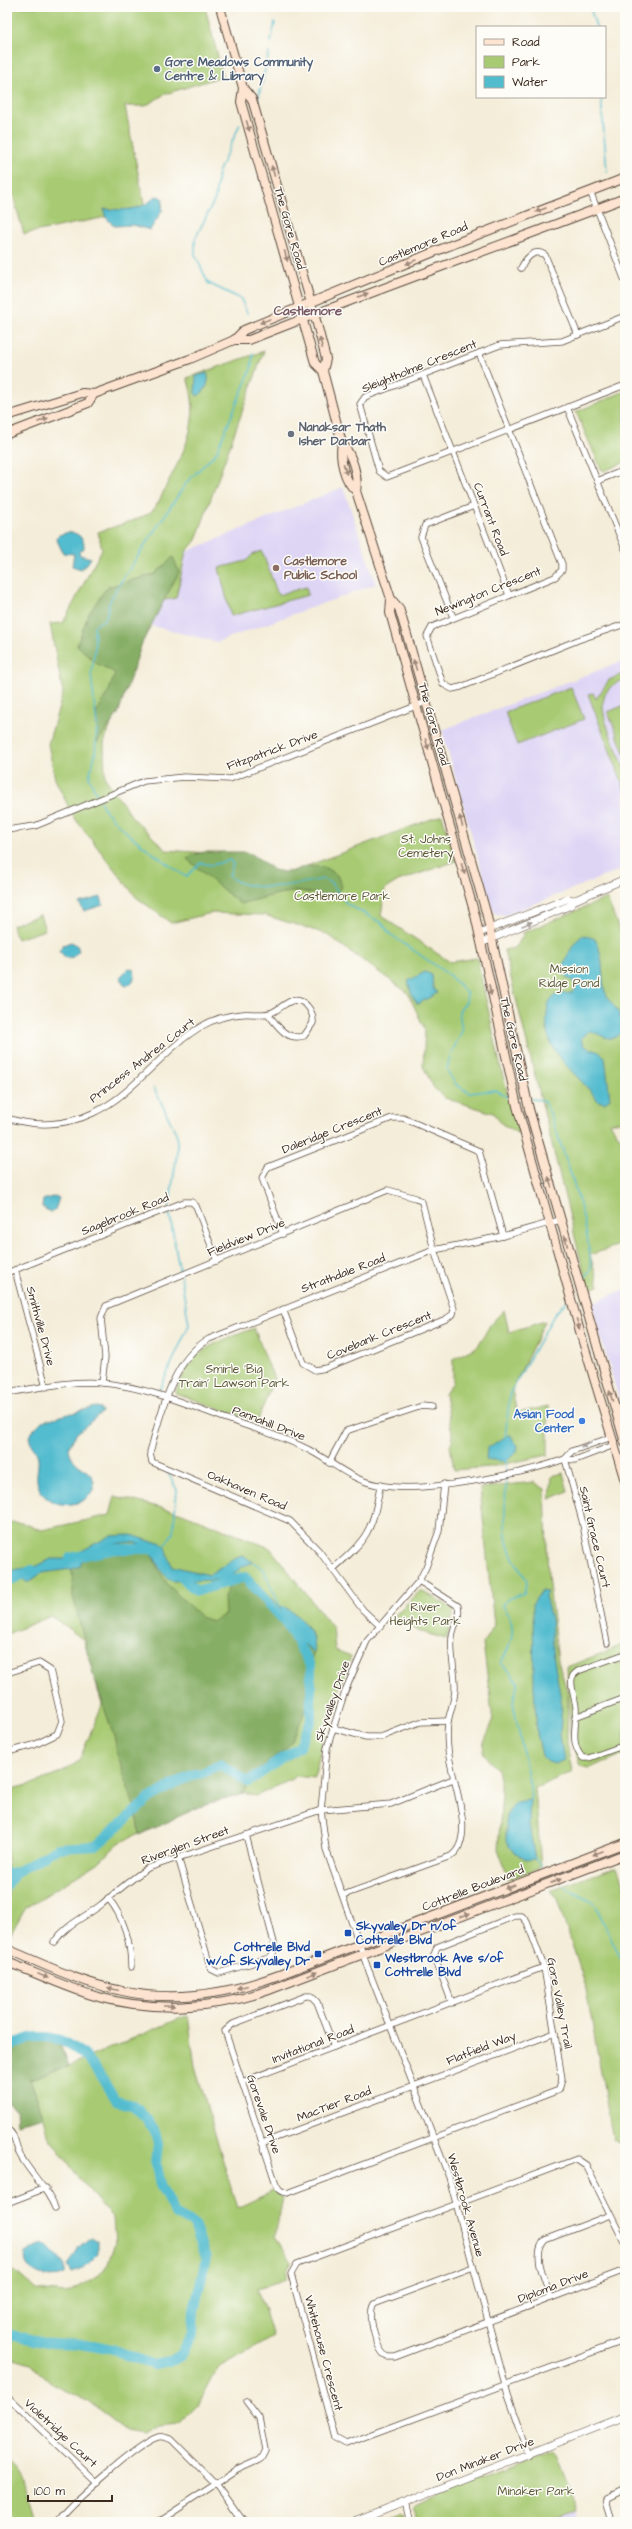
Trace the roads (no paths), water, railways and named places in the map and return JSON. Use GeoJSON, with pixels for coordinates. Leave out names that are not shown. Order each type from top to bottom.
{"type":"FeatureCollection","features":[{"type":"Feature","properties":{"kind":"main road","name":"The Gore Road"},"geometry":{"type":"LineString","coordinates":[[220,7],[243,88],[252,99],[314,314],[326,359],[323,371],[342,443],[348,450],[358,482],[356,491],[391,599],[390,613],[479,933],[517,1106],[573,1307],[625,1482]]}},
{"type":"Feature","properties":{"kind":"main road","name":"The Gore Road"},"geometry":{"type":"LineString","coordinates":[[243,88],[241,102],[252,141],[315,363],[323,371]]}},
{"type":"Feature","properties":{"kind":"main road"},"geometry":{"type":"LineString","coordinates":[[252,141],[263,137]]}},
{"type":"Feature","properties":{"kind":"main road","name":"Castlemore Road"},"geometry":{"type":"LineString","coordinates":[[234,340],[244,330],[625,178]]}},
{"type":"Feature","properties":{"kind":"main road","name":"Castlemore Road"},"geometry":{"type":"LineString","coordinates":[[7,416],[82,393],[94,394],[234,340],[249,340],[303,318],[625,198]]}},
{"type":"Feature","properties":{"kind":"main road","name":"Castlemore Road"},"geometry":{"type":"LineString","coordinates":[[7,434],[88,403],[94,394]]}},
{"type":"Feature","properties":{"kind":"main road","name":"The Gore Road"},"geometry":{"type":"LineString","coordinates":[[391,599],[399,608],[464,833],[489,929],[522,1084],[581,1295],[624,1438]]}},
{"type":"Feature","properties":{"kind":"main road","name":"Cottrelle Boulevard"},"geometry":{"type":"LineString","coordinates":[[7,1949],[77,1978],[118,1990],[147,1994],[185,1995],[217,1992],[255,1984],[625,1843]]}},
{"type":"Feature","properties":{"kind":"main road","name":"Cottrelle Boulevard"},"geometry":{"type":"LineString","coordinates":[[7,1962],[94,1996],[115,2001],[137,2004],[184,2006],[218,2003],[254,1995],[625,1854]]}},
{"type":"Feature","properties":{"kind":"street"},"geometry":{"type":"LineString","coordinates":[[590,191],[625,281]]}},
{"type":"Feature","properties":{"kind":"street"},"geometry":{"type":"LineString","coordinates":[[521,268],[530,255],[542,252],[545,255],[578,335]]}},
{"type":"Feature","properties":{"kind":"street","name":"Sleightholme Crescent"},"geometry":{"type":"LineString","coordinates":[[625,316],[578,335],[556,342],[500,345],[365,397],[361,401],[361,406],[379,471],[388,477],[625,385]]}},
{"type":"Feature","properties":{"kind":"street"},"geometry":{"type":"LineString","coordinates":[[479,353],[509,430]]}},
{"type":"Feature","properties":{"kind":"street","name":"Currant Road"},"geometry":{"type":"LineString","coordinates":[[423,375],[509,595]]}},
{"type":"Feature","properties":{"kind":"street"},"geometry":{"type":"LineString","coordinates":[[567,407],[625,548]]}},
{"type":"Feature","properties":{"kind":"street","name":"Newington Crescent"},"geometry":{"type":"LineString","coordinates":[[509,430],[562,564],[562,570],[555,576],[432,627],[427,636],[443,684],[452,689],[625,624]]}},
{"type":"Feature","properties":{"kind":"street"},"geometry":{"type":"LineString","coordinates":[[597,481],[625,470]]}},
{"type":"Feature","properties":{"kind":"street"},"geometry":{"type":"LineString","coordinates":[[453,618],[421,537],[422,530],[429,523],[474,506]]}},
{"type":"Feature","properties":{"kind":"street","name":"Fitzpatrick Drive"},"geometry":{"type":"LineString","coordinates":[[7,830],[35,826],[144,781],[184,778],[230,779],[426,702]]}},
{"type":"Feature","properties":{"kind":"street"},"geometry":{"type":"LineString","coordinates":[[481,943],[571,905],[575,900],[625,878]]}},
{"type":"Feature","properties":{"kind":"street"},"geometry":{"type":"LineString","coordinates":[[479,933],[567,899],[575,900]]}},
{"type":"Feature","properties":{"kind":"street","name":"Princess Andrea Court"},"geometry":{"type":"LineString","coordinates":[[7,1118],[19,1122],[51,1125],[93,1113],[113,1101],[186,1037],[204,1025],[228,1016],[268,1014],[292,1001],[298,1001],[308,1006],[312,1011],[313,1023],[304,1036],[292,1036],[282,1031],[268,1014]]}},
{"type":"Feature","properties":{"kind":"street","name":"Daleridge Crescent"},"geometry":{"type":"LineString","coordinates":[[283,1234],[262,1178],[268,1167],[392,1118],[403,1118],[479,1151],[503,1236]]}},
{"type":"Feature","properties":{"kind":"street","name":"Fieldview Drive"},"geometry":{"type":"LineString","coordinates":[[102,1383],[106,1357],[101,1318],[106,1306],[388,1190],[416,1198],[422,1202],[434,1250]]}},
{"type":"Feature","properties":{"kind":"street","name":"Sagebrook Road"},"geometry":{"type":"LineString","coordinates":[[7,1273],[184,1202],[192,1202],[196,1206],[217,1260]]}},
{"type":"Feature","properties":{"kind":"street","name":"Strathdale Road"},"geometry":{"type":"LineString","coordinates":[[168,1397],[185,1357],[202,1343],[283,1309],[434,1250],[503,1236],[560,1220]]}},
{"type":"Feature","properties":{"kind":"street","name":"Covebank Crescent"},"geometry":{"type":"LineString","coordinates":[[283,1309],[303,1363],[315,1370],[326,1368],[446,1319],[453,1314],[453,1303],[434,1250]]}},
{"type":"Feature","properties":{"kind":"street","name":"Smithville Drive"},"geometry":{"type":"LineString","coordinates":[[15,1270],[46,1387]]}},
{"type":"Feature","properties":{"kind":"street","name":"Pannahill Drive"},"geometry":{"type":"LineString","coordinates":[[7,1393],[46,1387],[102,1383],[134,1388],[168,1397],[305,1447],[354,1479],[380,1486],[416,1488],[476,1480],[525,1470],[565,1459],[575,1460],[613,1441]]}},
{"type":"Feature","properties":{"kind":"street","name":"Oakhaven Road"},"geometry":{"type":"LineString","coordinates":[[168,1397],[150,1452],[152,1462],[290,1521],[319,1551],[363,1610],[380,1626]]}},
{"type":"Feature","properties":{"kind":"street"},"geometry":{"type":"LineString","coordinates":[[329,1463],[346,1431],[422,1406],[432,1408]]}},
{"type":"Feature","properties":{"kind":"street"},"geometry":{"type":"LineString","coordinates":[[613,1441],[624,1438]]}},
{"type":"Feature","properties":{"kind":"street","name":"Pannahill Drive"},"geometry":{"type":"LineString","coordinates":[[565,1459],[572,1451],[613,1441]]}},
{"type":"Feature","properties":{"kind":"street","name":"Saint Grace Court"},"geometry":{"type":"LineString","coordinates":[[565,1459],[582,1520],[607,1643]]}},
{"type":"Feature","properties":{"kind":"street","name":"Skyvalley Drive"},"geometry":{"type":"LineString","coordinates":[[361,1944],[326,1850],[321,1810],[327,1748],[356,1664],[367,1641],[419,1581],[438,1531],[444,1484]]}},
{"type":"Feature","properties":{"kind":"street"},"geometry":{"type":"LineString","coordinates":[[333,1569],[363,1541],[372,1524],[380,1486]]}},
{"type":"Feature","properties":{"kind":"street"},"geometry":{"type":"LineString","coordinates":[[343,1895],[451,1856],[458,1852],[463,1842],[458,1790],[453,1779],[449,1763],[448,1721],[455,1686],[452,1637],[460,1612],[458,1606],[419,1581]]}},
{"type":"Feature","properties":{"kind":"street"},"geometry":{"type":"LineString","coordinates":[[625,1654],[578,1671],[573,1676],[575,1717],[574,1740],[579,1754],[583,1758],[625,1745]]}},
{"type":"Feature","properties":{"kind":"street"},"geometry":{"type":"LineString","coordinates":[[7,1673],[39,1664],[50,1670],[62,1721],[57,1734],[34,1745],[7,1752]]}},
{"type":"Feature","properties":{"kind":"street"},"geometry":{"type":"LineString","coordinates":[[575,1717],[625,1698]]}},
{"type":"Feature","properties":{"kind":"street"},"geometry":{"type":"LineString","coordinates":[[333,1728],[366,1737],[381,1737],[420,1722],[448,1721]]}},
{"type":"Feature","properties":{"kind":"street","name":"Riverglen Street"},"geometry":{"type":"LineString","coordinates":[[54,1942],[65,1928],[148,1868],[321,1810],[391,1804],[453,1779]]}},
{"type":"Feature","properties":{"kind":"street"},"geometry":{"type":"LineString","coordinates":[[178,1858],[211,1969],[219,1973],[269,1958],[273,1954],[274,1943],[246,1835]]}},
{"type":"Feature","properties":{"kind":"street"},"geometry":{"type":"LineString","coordinates":[[108,1898],[117,1908],[125,1929],[131,1953],[131,1967]]}},
{"type":"Feature","properties":{"kind":"street","name":"Gore Valley Trail"},"geometry":{"type":"LineString","coordinates":[[434,2138],[559,2090],[562,2079],[544,1967],[527,1922],[522,1916],[515,1916],[437,1946],[434,1952],[452,2003]]}},
{"type":"Feature","properties":{"kind":"street","name":"Westbrook Avenue"},"geometry":{"type":"LineString","coordinates":[[361,1944],[449,2177],[505,2385],[529,2454]]}},
{"type":"Feature","properties":{"kind":"street","name":"Invitational Road"},"geometry":{"type":"LineString","coordinates":[[242,2082],[544,1967]]}},
{"type":"Feature","properties":{"kind":"street","name":"Gorevale Drive"},"geometry":{"type":"LineString","coordinates":[[334,2048],[317,2002],[312,1996],[306,1996],[227,2028],[224,2035],[242,2082],[278,2188],[288,2193],[434,2138]]}},
{"type":"Feature","properties":{"kind":"street","name":"Flatfield Way"},"geometry":{"type":"LineString","coordinates":[[414,2086],[555,2033]]}},
{"type":"Feature","properties":{"kind":"street","name":"MacTier Road"},"geometry":{"type":"LineString","coordinates":[[262,2143],[414,2086]]}},
{"type":"Feature","properties":{"kind":"street"},"geometry":{"type":"LineString","coordinates":[[7,2129],[13,2134],[19,2153],[46,2188],[55,2208]]}},
{"type":"Feature","properties":{"kind":"street"},"geometry":{"type":"LineString","coordinates":[[456,2204],[577,2159],[586,2165],[625,2244]]}},
{"type":"Feature","properties":{"kind":"street"},"geometry":{"type":"LineString","coordinates":[[7,2203],[46,2188]]}},
{"type":"Feature","properties":{"kind":"street","name":"Whitehouse Crescent"},"geometry":{"type":"LineString","coordinates":[[456,2204],[297,2264],[292,2270],[335,2438],[342,2443],[350,2444],[505,2385]]}},
{"type":"Feature","properties":{"kind":"street"},"geometry":{"type":"LineString","coordinates":[[551,2298],[538,2254],[539,2246],[545,2240],[610,2215]]}},
{"type":"Feature","properties":{"kind":"street","name":"Diploma Drive"},"geometry":{"type":"LineString","coordinates":[[473,2267],[374,2304],[370,2315],[380,2352],[386,2357],[395,2357],[625,2270]]}},
{"type":"Feature","properties":{"kind":"street"},"geometry":{"type":"LineString","coordinates":[[505,2385],[625,2340]]}},
{"type":"Feature","properties":{"kind":"street","name":"Violetridge Court"},"geometry":{"type":"LineString","coordinates":[[10,2400],[97,2482]]}},
{"type":"Feature","properties":{"kind":"street"},"geometry":{"type":"LineString","coordinates":[[158,2522],[217,2485],[237,2470],[259,2460],[265,2450],[259,2418],[246,2401]]}},
{"type":"Feature","properties":{"kind":"street","name":"Don Minaker Drive"},"geometry":{"type":"LineString","coordinates":[[354,2522],[625,2416]]}},
{"type":"Feature","properties":{"kind":"street"},"geometry":{"type":"LineString","coordinates":[[58,2522],[62,2514],[117,2465],[157,2438],[165,2437],[172,2440],[217,2485],[244,2522]]}},
{"type":"Feature","properties":{"kind":"street"},"geometry":{"type":"LineString","coordinates":[[611,2522],[606,2503],[607,2498],[625,2489]]}},
{"type":"Feature","properties":{"kind":"street"},"geometry":{"type":"LineString","coordinates":[[405,2502],[410,2522]]}},
{"type":"Feature","properties":{"kind":"water"},"geometry":{"type":"Polygon","coordinates":[[[158,196],[163,199],[162,211],[150,230],[133,225],[114,226],[105,216],[104,209],[120,210],[136,208],[148,203],[154,197],[158,196]]]}},
{"type":"Feature","properties":{"kind":"water"},"geometry":{"type":"Polygon","coordinates":[[[207,373],[208,383],[205,390],[197,396],[195,393],[196,376],[207,373]]]}},
{"type":"Feature","properties":{"kind":"water"},"geometry":{"type":"Polygon","coordinates":[[[69,532],[78,535],[82,539],[84,549],[79,552],[80,555],[91,558],[81,569],[72,566],[74,554],[63,553],[56,538],[59,535],[69,532]]]}},
{"type":"Feature","properties":{"kind":"water"},"geometry":{"type":"Polygon","coordinates":[[[101,897],[103,905],[84,911],[79,903],[101,897]]]}},
{"type":"Feature","properties":{"kind":"water"},"geometry":{"type":"Polygon","coordinates":[[[584,935],[595,939],[598,946],[601,954],[605,991],[618,1012],[622,1026],[620,1034],[614,1038],[607,1038],[589,1031],[581,1039],[584,1046],[599,1052],[605,1057],[610,1099],[605,1103],[598,1101],[555,1051],[547,1028],[547,1008],[551,999],[557,994],[570,993],[575,990],[575,983],[568,979],[564,972],[564,968],[567,957],[573,946],[580,937],[584,935]]]}},
{"type":"Feature","properties":{"kind":"water"},"geometry":{"type":"Polygon","coordinates":[[[71,942],[77,945],[79,951],[73,957],[66,958],[59,951],[63,945],[71,942]]]}},
{"type":"Feature","properties":{"kind":"water"},"geometry":{"type":"Polygon","coordinates":[[[129,968],[133,969],[135,975],[132,983],[126,986],[123,984],[121,976],[129,968]]]}},
{"type":"Feature","properties":{"kind":"water"},"geometry":{"type":"Polygon","coordinates":[[[425,972],[432,975],[433,988],[437,993],[418,1004],[412,996],[408,981],[425,972]]]}},
{"type":"Feature","properties":{"kind":"water"},"geometry":{"type":"Polygon","coordinates":[[[55,1196],[59,1198],[55,1210],[50,1212],[42,1207],[43,1200],[55,1196]]]}},
{"type":"Feature","properties":{"kind":"water"},"geometry":{"type":"Polygon","coordinates":[[[96,1407],[100,1408],[102,1412],[76,1434],[69,1447],[70,1454],[73,1459],[93,1478],[93,1491],[87,1498],[80,1502],[60,1504],[51,1501],[43,1495],[38,1485],[38,1458],[36,1451],[30,1442],[30,1433],[42,1421],[96,1407]]]}},
{"type":"Feature","properties":{"kind":"water"},"geometry":{"type":"Polygon","coordinates":[[[510,1434],[517,1446],[516,1452],[506,1462],[486,1459],[487,1448],[510,1434]]]}},
{"type":"Feature","properties":{"kind":"water"},"geometry":{"type":"Polygon","coordinates":[[[131,1535],[152,1542],[160,1542],[166,1550],[172,1566],[209,1575],[230,1561],[239,1557],[244,1556],[253,1562],[242,1567],[228,1580],[172,1581],[162,1572],[153,1555],[147,1548],[139,1544],[121,1543],[84,1554],[80,1566],[72,1569],[42,1573],[27,1583],[21,1576],[14,1575],[7,1578],[7,1571],[37,1566],[51,1559],[66,1559],[110,1536],[131,1535]]]}},
{"type":"Feature","properties":{"kind":"water"},"geometry":{"type":"Polygon","coordinates":[[[542,1590],[547,1592],[545,1596],[551,1619],[554,1659],[562,1705],[560,1734],[564,1760],[555,1764],[548,1762],[542,1756],[537,1734],[534,1688],[533,1603],[542,1590]]]}},
{"type":"Feature","properties":{"kind":"water"},"geometry":{"type":"Polygon","coordinates":[[[280,1606],[293,1612],[305,1624],[313,1639],[315,1646],[314,1653],[298,1638],[289,1626],[280,1606]]]}},
{"type":"Feature","properties":{"kind":"water"},"geometry":{"type":"Polygon","coordinates":[[[530,1800],[529,1824],[535,1859],[526,1860],[514,1853],[506,1842],[506,1816],[515,1802],[530,1800]]]}},
{"type":"Feature","properties":{"kind":"water"},"geometry":{"type":"Polygon","coordinates":[[[91,2237],[98,2241],[98,2254],[83,2269],[72,2273],[68,2266],[79,2247],[91,2237]]]}},
{"type":"Feature","properties":{"kind":"water"},"geometry":{"type":"Polygon","coordinates":[[[42,2244],[49,2246],[52,2249],[65,2266],[65,2274],[52,2277],[45,2276],[32,2271],[28,2266],[25,2260],[26,2253],[42,2244]]]}},
{"type":"Feature","properties":{"kind":"waterway"},"geometry":{"type":"LineString","coordinates":[[277,13],[279,7]]}},
{"type":"Feature","properties":{"kind":"waterway"},"geometry":{"type":"LineString","coordinates":[[590,7],[596,26]]}},
{"type":"Feature","properties":{"kind":"waterway"},"geometry":{"type":"LineString","coordinates":[[271,42],[275,22]]}},
{"type":"Feature","properties":{"kind":"waterway"},"geometry":{"type":"LineString","coordinates":[[258,99],[269,53]]}},
{"type":"Feature","properties":{"kind":"waterway"},"geometry":{"type":"LineString","coordinates":[[601,98],[607,172]]}},
{"type":"Feature","properties":{"kind":"waterway"},"geometry":{"type":"LineString","coordinates":[[240,124],[218,173],[215,199],[195,239],[195,254],[208,283],[241,299],[247,313]]}},
{"type":"Feature","properties":{"kind":"waterway"},"geometry":{"type":"LineString","coordinates":[[98,797],[89,777],[95,755],[97,726],[91,675],[95,648],[94,626],[106,618],[109,603],[118,586],[187,482],[216,453],[251,369],[253,353]]}},
{"type":"Feature","properties":{"kind":"waterway"},"geometry":{"type":"LineString","coordinates":[[100,801],[106,811],[126,832],[186,877],[200,863],[212,865],[230,860],[233,864],[229,876],[238,882],[249,885],[261,887],[288,885],[323,879],[330,882],[347,904],[382,923],[390,934],[449,975],[467,993],[466,1002],[459,1011],[462,1031],[450,1056],[447,1070],[455,1084],[470,1093],[496,1090],[507,1097],[513,1097]]}},
{"type":"Feature","properties":{"kind":"waterway"},"geometry":{"type":"LineString","coordinates":[[154,1088],[177,1135],[177,1154],[169,1207]]}},
{"type":"Feature","properties":{"kind":"waterway"},"geometry":{"type":"LineString","coordinates":[[531,1099],[543,1100],[550,1113],[576,1190],[586,1229],[591,1269],[582,1281]]}},
{"type":"Feature","properties":{"kind":"waterway"},"geometry":{"type":"LineString","coordinates":[[169,1210],[180,1274]]}},
{"type":"Feature","properties":{"kind":"waterway"},"geometry":{"type":"LineString","coordinates":[[159,1391],[189,1325],[181,1277]]}},
{"type":"Feature","properties":{"kind":"waterway"},"geometry":{"type":"LineString","coordinates":[[505,1438],[510,1393],[554,1315],[568,1299]]}},
{"type":"Feature","properties":{"kind":"waterway"},"geometry":{"type":"LineString","coordinates":[[506,1460],[506,1472]]}},
{"type":"Feature","properties":{"kind":"waterway"},"geometry":{"type":"LineString","coordinates":[[164,1546],[173,1533],[177,1490],[168,1473]]}},
{"type":"Feature","properties":{"kind":"waterway"},"geometry":{"type":"LineString","coordinates":[[506,1476],[505,1530],[507,1542],[517,1566],[527,1580],[524,1593],[508,1599],[502,1605],[511,1620],[512,1634],[511,1641],[501,1663],[518,1682],[513,1703],[531,1791],[530,1801]]}},
{"type":"Feature","properties":{"kind":"waterway"},"geometry":{"type":"LineString","coordinates":[[70,1558],[115,1549],[155,1549],[159,1553]]}},
{"type":"Feature","properties":{"kind":"waterway"},"geometry":{"type":"LineString","coordinates":[[253,1562],[263,1569],[280,1606]]}},
{"type":"Feature","properties":{"kind":"waterway"},"geometry":{"type":"LineString","coordinates":[[7,1582],[32,1570]]}},
{"type":"Feature","properties":{"kind":"waterway"},"geometry":{"type":"LineString","coordinates":[[7,1874],[16,1872],[58,1848],[96,1846],[150,1798],[191,1775],[203,1773],[220,1764],[248,1782],[299,1747],[311,1721],[311,1667],[287,1624],[245,1577],[197,1591],[176,1573]]}},
{"type":"Feature","properties":{"kind":"waterway"},"geometry":{"type":"LineString","coordinates":[[535,1858],[542,1866]]}},
{"type":"Feature","properties":{"kind":"waterway"},"geometry":{"type":"LineString","coordinates":[[7,1885],[16,1872]]}},
{"type":"Feature","properties":{"kind":"waterway"},"geometry":{"type":"LineString","coordinates":[[565,1887],[595,1904],[622,1961],[625,1983]]}},
{"type":"Feature","properties":{"kind":"waterway"},"geometry":{"type":"LineString","coordinates":[[7,2048],[30,2038],[45,2037],[59,2040],[71,2046],[92,2064],[101,2076],[115,2101],[133,2105],[146,2118],[155,2132],[158,2144],[156,2164],[160,2185],[175,2214],[194,2225],[206,2258],[194,2311],[193,2334],[182,2354],[169,2362],[153,2365],[112,2349],[93,2345],[52,2344],[7,2334]]}},
{"type":"Feature","properties":{"kind":"place","name":"Gore Meadows Community Centre & Library"},"geometry":{"type":"Point","coordinates":[157,69]}},
{"type":"Feature","properties":{"kind":"place","name":"Nanaksar Thath Isher Darbar"},"geometry":{"type":"Point","coordinates":[291,434]}},
{"type":"Feature","properties":{"kind":"place","name":"Castlemore Public School"},"geometry":{"type":"Point","coordinates":[276,568]}},
{"type":"Feature","properties":{"kind":"place","name":"Asian Food Center"},"geometry":{"type":"Point","coordinates":[582,1421]}},
{"type":"Feature","properties":{"kind":"place","name":"Skyvalley Dr n/of Cottrelle Blvd"},"geometry":{"type":"Point","coordinates":[348,1933]}},
{"type":"Feature","properties":{"kind":"place","name":"Cottrelle Blvd w/of Skyvalley Dr"},"geometry":{"type":"Point","coordinates":[318,1954]}},
{"type":"Feature","properties":{"kind":"place","name":"Westbrook Ave s/of Cottrelle Blvd"},"geometry":{"type":"Point","coordinates":[377,1965]}},
{"type":"Feature","properties":{"kind":"district","name":"Castlemore"},"geometry":{"type":"Point","coordinates":[308,310]}},
{"type":"Feature","properties":{"kind":"park label","name":"St. Johns Cemetery"},"geometry":{"type":"Point","coordinates":[426,846]}},
{"type":"Feature","properties":{"kind":"park label","name":"Castlemore Park"},"geometry":{"type":"Point","coordinates":[342,896]}},
{"type":"Feature","properties":{"kind":"park label","name":"Mission Ridge Pond"},"geometry":{"type":"Point","coordinates":[569,976]}},
{"type":"Feature","properties":{"kind":"park label","name":"Smirle 'Big Train' Lawson Park"},"geometry":{"type":"Point","coordinates":[234,1376]}},
{"type":"Feature","properties":{"kind":"park label","name":"River Heights Park"},"geometry":{"type":"Point","coordinates":[425,1614]}},
{"type":"Feature","properties":{"kind":"park label","name":"Minaker Park"},"geometry":{"type":"Point","coordinates":[536,2491]}}]}
